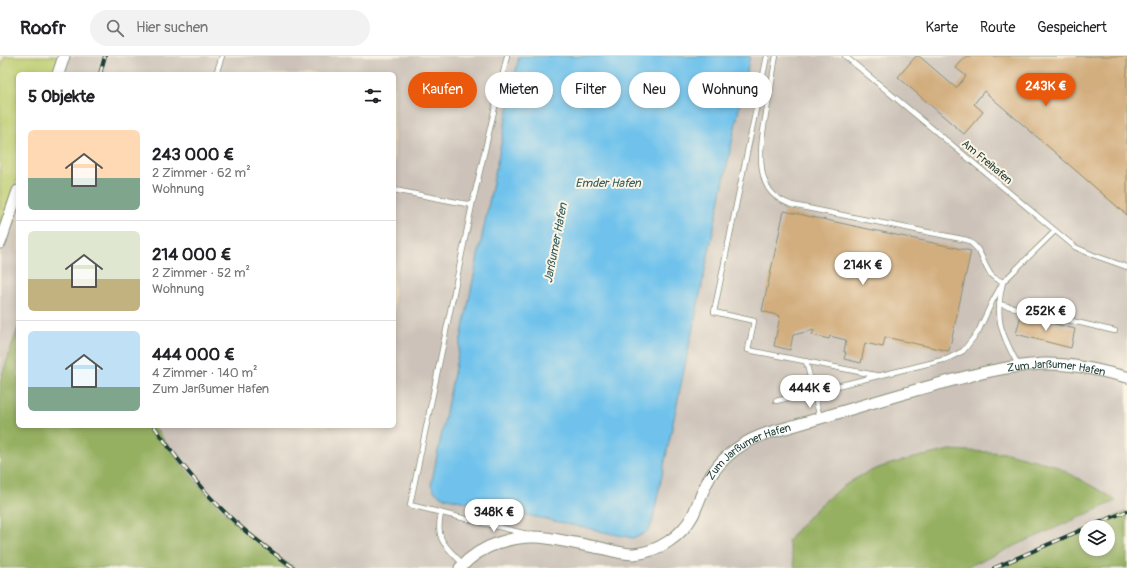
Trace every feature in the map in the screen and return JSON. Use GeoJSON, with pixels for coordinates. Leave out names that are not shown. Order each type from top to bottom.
{"type":"FeatureCollection","features":[{"type":"Feature","properties":{"kind":"street"},"geometry":{"type":"LineString","coordinates":[[59,72],[64,56]]}},
{"type":"Feature","properties":{"kind":"street"},"geometry":{"type":"LineString","coordinates":[[0,243],[16,197]]}},
{"type":"Feature","properties":{"kind":"street","name":"Zum Jarßumer Hafen"},"geometry":{"type":"LineString","coordinates":[[461,566],[491,546],[513,539],[538,537],[623,553],[641,553],[652,550],[670,541],[684,528],[692,517],[707,483],[715,470],[738,448],[755,438],[820,418],[995,369],[1044,364],[1091,369],[1127,377]]}},
{"type":"Feature","properties":{"kind":"lane"},"geometry":{"type":"LineString","coordinates":[[217,72],[222,56]]}},
{"type":"Feature","properties":{"kind":"lane"},"geometry":{"type":"LineString","coordinates":[[507,56],[472,205],[410,505],[538,537]]}},
{"type":"Feature","properties":{"kind":"lane"},"geometry":{"type":"LineString","coordinates":[[767,56],[714,312],[754,321],[748,350],[880,376]]}},
{"type":"Feature","properties":{"kind":"lane"},"geometry":{"type":"LineString","coordinates":[[776,56],[761,145],[761,163],[764,179],[772,193],[782,201],[792,205],[967,240],[979,250],[993,277],[1003,282]]}},
{"type":"Feature","properties":{"kind":"lane","name":"Am Freihafen"},"geometry":{"type":"LineString","coordinates":[[845,56],[1076,247],[1093,255],[1127,267]]}},
{"type":"Feature","properties":{"kind":"lane"},"geometry":{"type":"LineString","coordinates":[[396,190],[472,205]]}},
{"type":"Feature","properties":{"kind":"lane"},"geometry":{"type":"LineString","coordinates":[[776,401],[947,360],[963,351],[978,332],[1003,282],[1056,231]]}},
{"type":"Feature","properties":{"kind":"lane"},"geometry":{"type":"LineString","coordinates":[[1003,282],[999,304],[1000,326],[1008,346],[1019,366]]}},
{"type":"Feature","properties":{"kind":"lane"},"geometry":{"type":"LineString","coordinates":[[999,304],[1115,330]]}},
{"type":"Feature","properties":{"kind":"lane"},"geometry":{"type":"LineString","coordinates":[[806,361],[820,418]]}},
{"type":"Feature","properties":{"kind":"lane"},"geometry":{"type":"LineString","coordinates":[[441,513],[439,525],[440,538],[461,566]]}},
{"type":"Feature","properties":{"kind":"shaded area"},"geometry":{"type":"Polygon","coordinates":[[[64,56],[519,56],[516,72],[485,72],[485,108],[508,108],[431,485],[443,497],[632,537],[650,528],[652,523],[739,108],[772,108],[772,72],[747,72],[750,56],[1127,56],[1127,568],[0,568],[0,243],[16,197],[16,428],[396,428],[396,72],[59,72],[64,56]]]}},
{"type":"Feature","properties":{"kind":"green space"},"geometry":{"type":"Polygon","coordinates":[[[5,56],[60,56],[54,72],[16,72],[16,183],[0,230],[0,70],[5,56]]]}},
{"type":"Feature","properties":{"kind":"green space"},"geometry":{"type":"Polygon","coordinates":[[[16,334],[16,428],[155,428],[191,475],[211,498],[248,533],[294,568],[0,568],[0,381],[16,334]]]}},
{"type":"Feature","properties":{"kind":"green space"},"geometry":{"type":"Polygon","coordinates":[[[949,450],[1007,453],[1054,465],[1116,501],[965,568],[795,568],[788,541],[823,502],[833,494],[855,479],[876,469],[897,462],[949,450]]]}},
{"type":"Feature","properties":{"kind":"green space"},"geometry":{"type":"Polygon","coordinates":[[[1127,511],[1127,568],[999,568],[1079,532],[1079,556],[1115,556],[1115,520],[1106,520],[1127,511]]]}},
{"type":"Feature","properties":{"kind":"water","name":"Emder Hafen"},"geometry":{"type":"Polygon","coordinates":[[[519,56],[750,56],[747,72],[688,72],[688,108],[739,108],[652,523],[647,531],[636,537],[632,538],[443,497],[435,492],[431,485],[508,108],[553,108],[553,72],[516,72],[519,56]]]}},
{"type":"Feature","properties":{"kind":"building"},"geometry":{"type":"Polygon","coordinates":[[[916,56],[919,56],[956,88],[966,76],[956,68],[966,56],[1127,56],[1127,215],[984,91],[974,104],[983,112],[964,134],[898,77],[916,56]]]}},
{"type":"Feature","properties":{"kind":"building"},"geometry":{"type":"Polygon","coordinates":[[[784,211],[971,251],[949,351],[885,337],[883,347],[865,343],[861,363],[844,359],[846,352],[844,352],[846,340],[830,336],[829,339],[812,335],[814,330],[793,335],[790,350],[774,346],[780,316],[762,311],[784,211]]]}},
{"type":"Feature","properties":{"kind":"building"},"geometry":{"type":"Polygon","coordinates":[[[1021,315],[1075,329],[1071,348],[1016,334],[1021,315]]]}},
{"type":"Feature","properties":{"kind":"railway"},"geometry":{"type":"LineString","coordinates":[[101,72],[105,56]]}},
{"type":"Feature","properties":{"kind":"railway"},"geometry":{"type":"LineString","coordinates":[[155,428],[191,475],[211,498],[248,533],[294,568]]}},
{"type":"Feature","properties":{"kind":"railway"},"geometry":{"type":"LineString","coordinates":[[1106,520],[1127,511]]}},
{"type":"Feature","properties":{"kind":"railway"},"geometry":{"type":"LineString","coordinates":[[994,568],[1079,531]]}},
{"type":"Feature","properties":{"kind":"water label","name":"Jarßumer Hafen"},"geometry":{"type":"Point","coordinates":[556,243]}}]}
